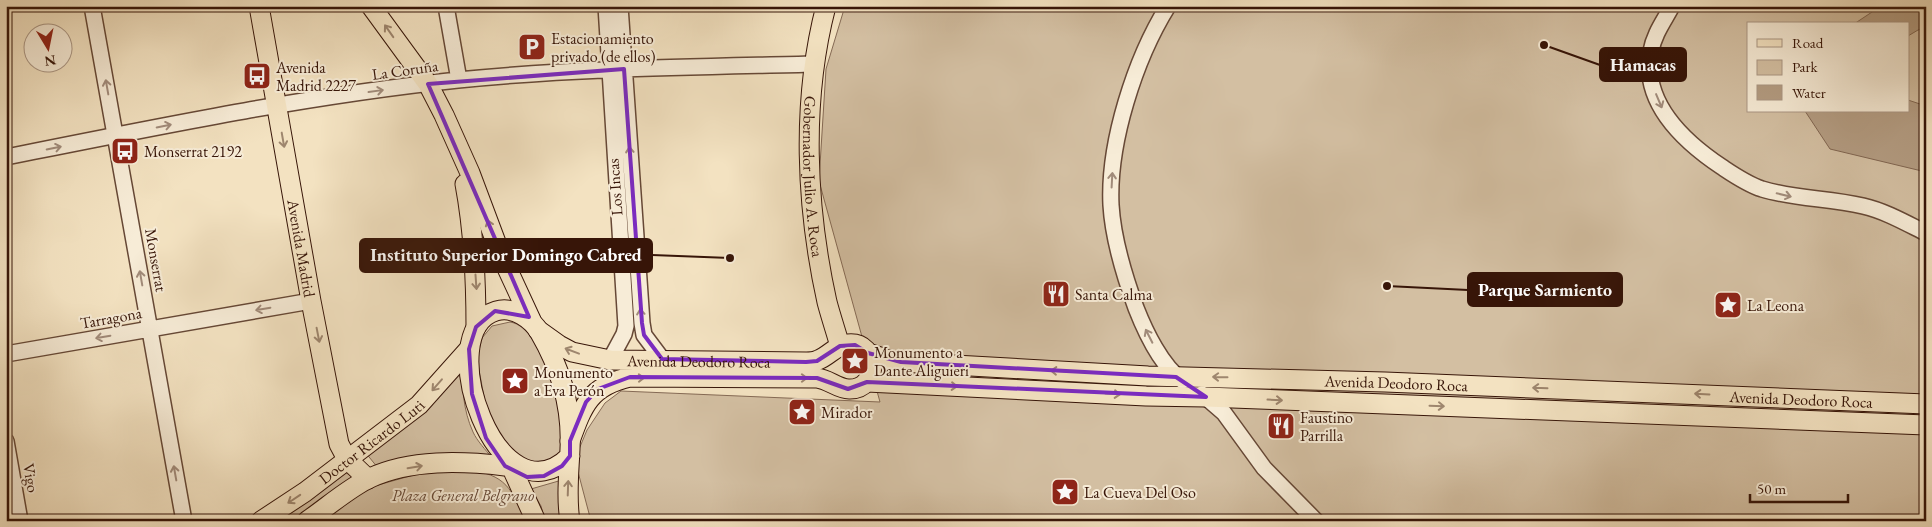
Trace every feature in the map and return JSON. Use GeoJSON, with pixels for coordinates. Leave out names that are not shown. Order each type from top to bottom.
{"type":"FeatureCollection","features":[{"type":"Feature","properties":{"kind":"main road","name":"Avenida Madrid"},"geometry":{"type":"LineString","coordinates":[[259,6],[311,301],[339,444],[347,459],[368,479]]}},
{"type":"Feature","properties":{"kind":"main road"},"geometry":{"type":"LineString","coordinates":[[371,6],[428,84],[470,172],[494,238],[561,378],[568,411],[570,448],[568,495],[570,521]]}},
{"type":"Feature","properties":{"kind":"main road","name":"Gobernador Julio A. Roca"},"geometry":{"type":"LineString","coordinates":[[826,6],[814,64],[810,153],[813,216],[836,349]]}},
{"type":"Feature","properties":{"kind":"main road"},"geometry":{"type":"LineString","coordinates":[[458,147],[472,232],[476,291],[476,328],[469,349],[470,378],[476,411],[492,448],[510,469],[536,521]]}},
{"type":"Feature","properties":{"kind":"main road","name":"Avenida Deodoro Roca"},"geometry":{"type":"LineString","coordinates":[[476,328],[488,315],[495,311],[502,310],[516,313],[535,325],[559,345],[572,352],[610,360],[662,359],[806,362],[817,361],[836,349],[855,345],[868,353],[901,362],[1176,377],[1376,382],[1926,404]]}},
{"type":"Feature","properties":{"kind":"main road","name":"Doctor Ricardo Luti"},"geometry":{"type":"LineString","coordinates":[[261,521],[305,492],[420,405],[469,349]]}},
{"type":"Feature","properties":{"kind":"main road"},"geometry":{"type":"LineString","coordinates":[[836,349],[829,357],[827,369],[836,384]]}},
{"type":"Feature","properties":{"kind":"main road"},"geometry":{"type":"LineString","coordinates":[[867,382],[870,377],[872,364],[868,353]]}},
{"type":"Feature","properties":{"kind":"main road","name":"Avenida Deodoro Roca"},"geometry":{"type":"LineString","coordinates":[[570,448],[579,416],[586,402],[598,389],[612,381],[630,378],[817,378],[842,388],[855,389],[867,382],[1146,396],[1926,425]]}},
{"type":"Feature","properties":{"kind":"main road","name":"Doctor Ricardo Luti"},"geometry":{"type":"LineString","coordinates":[[307,521],[368,479],[395,470],[449,462],[466,462],[510,469],[527,477],[544,476],[557,470],[570,448]]}},
{"type":"Feature","properties":{"kind":"street","name":"Monserrat"},"geometry":{"type":"LineString","coordinates":[[92,6],[184,521]]}},
{"type":"Feature","properties":{"kind":"street"},"geometry":{"type":"LineString","coordinates":[[446,6],[459,80]]}},
{"type":"Feature","properties":{"kind":"street","name":"Los Incas"},"geometry":{"type":"LineString","coordinates":[[606,6],[617,69],[642,323],[644,335],[662,359]]}},
{"type":"Feature","properties":{"kind":"street","name":"Los Incas"},"geometry":{"type":"LineString","coordinates":[[610,360],[624,334],[626,326],[617,69],[620,6]]}},
{"type":"Feature","properties":{"kind":"street"},"geometry":{"type":"LineString","coordinates":[[1168,6],[1147,45],[1137,70],[1113,159],[1111,199],[1118,249],[1129,288],[1151,340],[1176,377],[1206,397],[1235,426],[1264,468],[1316,521]]}},
{"type":"Feature","properties":{"kind":"street"},"geometry":{"type":"LineString","coordinates":[[1672,6],[1656,34],[1651,51],[1650,65],[1651,82],[1657,97],[1665,116],[1678,133],[1704,155],[1738,178],[1760,188],[1788,196],[1863,206],[1886,214],[1926,233]]}},
{"type":"Feature","properties":{"kind":"street","name":"La Coruña"},"geometry":{"type":"LineString","coordinates":[[6,157],[277,105],[459,80],[617,69],[814,64]]}},
{"type":"Feature","properties":{"kind":"street","name":"Tarragona"},"geometry":{"type":"LineString","coordinates":[[6,354],[311,301]]}},
{"type":"Feature","properties":{"kind":"street","name":"Vigo"},"geometry":{"type":"LineString","coordinates":[[6,441],[20,521]]}},
{"type":"Feature","properties":{"kind":"highlighted area"},"geometry":{"type":"Polygon","coordinates":[[[624,69],[642,323],[644,335],[662,359],[806,362],[817,361],[840,346],[855,345],[868,353],[901,362],[1176,377],[1206,397],[867,382],[848,389],[817,378],[630,377],[598,389],[586,402],[570,441],[570,456],[562,466],[544,476],[527,477],[505,466],[486,438],[472,394],[469,349],[476,327],[495,311],[529,317],[428,84],[624,69]]]}},
{"type":"Feature","properties":{"kind":"green space"},"geometry":{"type":"Polygon","coordinates":[[[845,6],[1926,6],[1926,521],[591,521],[577,468],[577,454],[587,430],[605,403],[621,391],[880,402],[819,181],[826,69],[845,6]]]}},
{"type":"Feature","properties":{"kind":"green space"},"geometry":{"type":"Polygon","coordinates":[[[510,322],[522,328],[533,340],[542,356],[556,396],[560,416],[562,447],[551,463],[514,462],[487,413],[477,359],[482,338],[492,326],[510,322]]]}},
{"type":"Feature","properties":{"kind":"green space"},"geometry":{"type":"Polygon","coordinates":[[[462,363],[462,381],[467,415],[477,439],[492,458],[378,468],[365,452],[462,363]]]}},
{"type":"Feature","properties":{"kind":"green space","name":"Plaza General Belgrano"},"geometry":{"type":"Polygon","coordinates":[[[459,468],[486,473],[503,482],[515,497],[526,521],[321,521],[371,487],[417,474],[459,468]]]}},
{"type":"Feature","properties":{"kind":"green space"},"geometry":{"type":"Polygon","coordinates":[[[344,471],[358,482],[301,521],[273,521],[344,471]]]}},
{"type":"Feature","properties":{"kind":"green space"},"geometry":{"type":"Polygon","coordinates":[[[562,480],[564,521],[545,521],[541,506],[531,489],[562,480]]]}},
{"type":"Feature","properties":{"kind":"water"},"geometry":{"type":"Polygon","coordinates":[[[1881,6],[1926,6],[1926,28],[1910,35],[1910,22],[1857,22],[1881,6]]]}},
{"type":"Feature","properties":{"kind":"water"},"geometry":{"type":"Polygon","coordinates":[[[1910,101],[1926,106],[1926,172],[1830,149],[1806,112],[1910,112],[1910,101]]]}},
{"type":"Feature","properties":{"kind":"place","name":"Hamacas"},"geometry":{"type":"Point","coordinates":[1544,45]}},
{"type":"Feature","properties":{"kind":"place","name":"Estacionamiento privado (de ellos)"},"geometry":{"type":"Point","coordinates":[532,47]}},
{"type":"Feature","properties":{"kind":"place","name":"Avenida Madrid 2227"},"geometry":{"type":"Point","coordinates":[257,76]}},
{"type":"Feature","properties":{"kind":"place","name":"Monserrat 2192"},"geometry":{"type":"Point","coordinates":[125,151]}},
{"type":"Feature","properties":{"kind":"place","name":"Instituto Superior Domingo Cabred"},"geometry":{"type":"Point","coordinates":[730,258]}},
{"type":"Feature","properties":{"kind":"place","name":"Parque Sarmiento"},"geometry":{"type":"Point","coordinates":[1387,286]}},
{"type":"Feature","properties":{"kind":"place","name":"Santa Calma"},"geometry":{"type":"Point","coordinates":[1056,294]}},
{"type":"Feature","properties":{"kind":"place","name":"La Leona"},"geometry":{"type":"Point","coordinates":[1728,305]}},
{"type":"Feature","properties":{"kind":"place","name":"Monumento a Dante Aliguieri"},"geometry":{"type":"Point","coordinates":[855,361]}},
{"type":"Feature","properties":{"kind":"place","name":"Monumento a Eva Perón"},"geometry":{"type":"Point","coordinates":[515,381]}},
{"type":"Feature","properties":{"kind":"place","name":"Mirador"},"geometry":{"type":"Point","coordinates":[802,412]}},
{"type":"Feature","properties":{"kind":"place","name":"Faustino Parrilla"},"geometry":{"type":"Point","coordinates":[1281,426]}},
{"type":"Feature","properties":{"kind":"place","name":"La Cueva Del Oso"},"geometry":{"type":"Point","coordinates":[1065,492]}}]}
